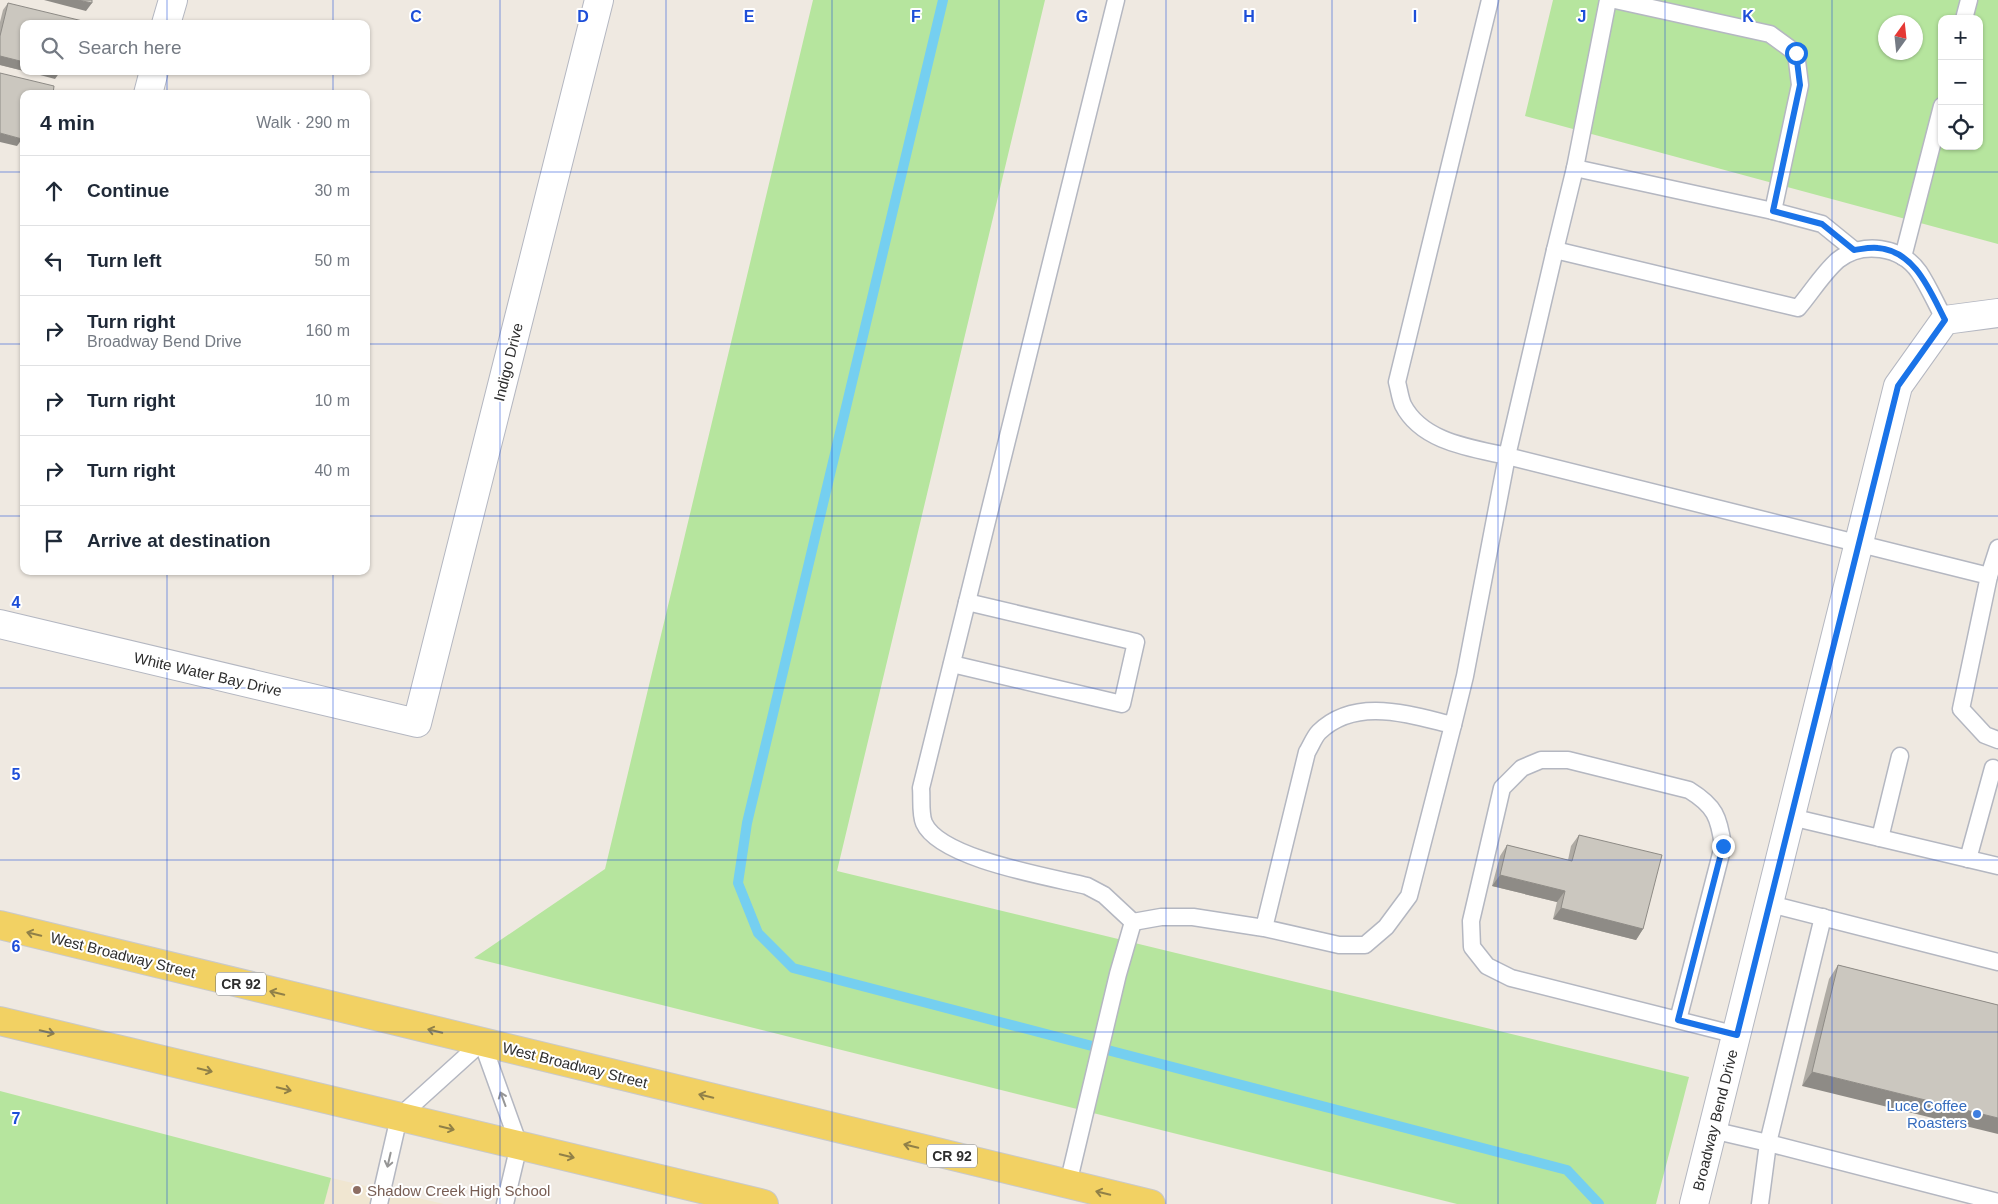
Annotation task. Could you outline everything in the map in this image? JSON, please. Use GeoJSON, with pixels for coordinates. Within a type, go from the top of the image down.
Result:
{"type":"FeatureCollection","features":[{"type":"Feature","properties":{"kind":"main road","name":"West Broadway Street"},"geometry":{"type":"LineString","coordinates":[[0,925],[1151,1204]]}},
{"type":"Feature","properties":{"kind":"main road"},"geometry":{"type":"LineString","coordinates":[[0,1021],[764,1204]]}},
{"type":"Feature","properties":{"kind":"street"},"geometry":{"type":"LineString","coordinates":[[167,20],[172,0]]}},
{"type":"Feature","properties":{"kind":"street","name":"Indigo Drive"},"geometry":{"type":"LineString","coordinates":[[416,723],[599,0]]}},
{"type":"Feature","properties":{"kind":"street"},"geometry":{"type":"LineString","coordinates":[[149,90],[153,75]]}},
{"type":"Feature","properties":{"kind":"street"},"geometry":{"type":"LineString","coordinates":[[1945,320],[1998,313]]}},
{"type":"Feature","properties":{"kind":"street","name":"Broadway Bend Drive"},"geometry":{"type":"LineString","coordinates":[[1694,1204],[1898,386],[1945,320]]}},
{"type":"Feature","properties":{"kind":"street","name":"White Water Bay Drive"},"geometry":{"type":"LineString","coordinates":[[0,624],[416,723]]}},
{"type":"Feature","properties":{"kind":"lane"},"geometry":{"type":"LineString","coordinates":[[1116,0],[921,788],[924,823],[941,842],[972,857],[1088,886],[1104,895],[1133,922]]}},
{"type":"Feature","properties":{"kind":"lane"},"geometry":{"type":"LineString","coordinates":[[1490,0],[1397,382],[1404,405],[1421,426],[1448,442],[1989,576]]}},
{"type":"Feature","properties":{"kind":"lane"},"geometry":{"type":"LineString","coordinates":[[1133,922],[1161,917],[1193,918],[1264,928],[1339,945],[1366,945],[1386,927],[1409,896],[1465,676],[1507,456],[1575,168],[1608,0]]}},
{"type":"Feature","properties":{"kind":"lane"},"geometry":{"type":"LineString","coordinates":[[1615,0],[1770,34],[1796,53],[1800,85],[1773,211]]}},
{"type":"Feature","properties":{"kind":"lane"},"geometry":{"type":"LineString","coordinates":[[1965,15],[1969,0]]}},
{"type":"Feature","properties":{"kind":"lane"},"geometry":{"type":"LineString","coordinates":[[1903,257],[1938,121]]}},
{"type":"Feature","properties":{"kind":"lane"},"geometry":{"type":"LineString","coordinates":[[1575,168],[1773,211],[1822,224],[1854,250]]}},
{"type":"Feature","properties":{"kind":"lane"},"geometry":{"type":"LineString","coordinates":[[1555,250],[1798,308],[1837,261],[1854,250],[1879,248],[1903,257],[1918,271],[1945,320]]}},
{"type":"Feature","properties":{"kind":"lane"},"geometry":{"type":"LineString","coordinates":[[1998,548],[1989,576],[1961,709],[1985,735],[1998,740]]}},
{"type":"Feature","properties":{"kind":"lane"},"geometry":{"type":"LineString","coordinates":[[952,664],[1122,704],[1136,642],[967,602]]}},
{"type":"Feature","properties":{"kind":"lane"},"geometry":{"type":"LineString","coordinates":[[1264,928],[1307,752],[1319,732],[1339,720],[1361,711],[1389,710],[1452,725]]}},
{"type":"Feature","properties":{"kind":"lane"},"geometry":{"type":"LineString","coordinates":[[1880,838],[1900,756]]}},
{"type":"Feature","properties":{"kind":"lane"},"geometry":{"type":"LineString","coordinates":[[1678,1020],[1723,846],[1720,823],[1706,801],[1689,790],[1568,760],[1541,760],[1522,768],[1502,788],[1471,922],[1472,947],[1487,966],[1511,978],[1737,1035]]}},
{"type":"Feature","properties":{"kind":"lane"},"geometry":{"type":"LineString","coordinates":[[1968,859],[1993,768]]}},
{"type":"Feature","properties":{"kind":"lane"},"geometry":{"type":"LineString","coordinates":[[1791,817],[1998,866]]}},
{"type":"Feature","properties":{"kind":"lane"},"geometry":{"type":"LineString","coordinates":[[1770,904],[1998,962]]}},
{"type":"Feature","properties":{"kind":"lane"},"geometry":{"type":"LineString","coordinates":[[1760,1204],[1768,1142],[1823,917]]}},
{"type":"Feature","properties":{"kind":"lane"},"geometry":{"type":"LineString","coordinates":[[1068,1184],[1118,974],[1133,922]]}},
{"type":"Feature","properties":{"kind":"lane"},"geometry":{"type":"LineString","coordinates":[[379,1204],[399,1117],[482,1042],[520,1145],[505,1204]]}},
{"type":"Feature","properties":{"kind":"lane"},"geometry":{"type":"LineString","coordinates":[[1712,1130],[1768,1142],[1998,1202]]}},
{"type":"Feature","properties":{"kind":"shaded area","name":"Shadow Creek High School"},"geometry":{"type":"Polygon","coordinates":[[[331,1178],[444,1204],[324,1204],[331,1178]]]}},
{"type":"Feature","properties":{"kind":"green space"},"geometry":{"type":"Polygon","coordinates":[[[813,0],[1045,0],[837,871],[1689,1077],[1656,1204],[1457,1204],[474,958],[605,869],[813,0]]]}},
{"type":"Feature","properties":{"kind":"green space"},"geometry":{"type":"Polygon","coordinates":[[[1553,0],[1998,0],[1998,244],[1525,116],[1553,0]]]}},
{"type":"Feature","properties":{"kind":"green space"},"geometry":{"type":"Polygon","coordinates":[[[0,1091],[331,1178],[324,1204],[0,1204],[0,1091]]]}},
{"type":"Feature","properties":{"kind":"building"},"geometry":{"type":"Polygon","coordinates":[[[78,0],[92,0],[92,3],[78,0]]]}},
{"type":"Feature","properties":{"kind":"building"},"geometry":{"type":"Polygon","coordinates":[[[8,3],[79,20],[20,20],[20,61],[0,56],[0,36],[8,3]]]}},
{"type":"Feature","properties":{"kind":"building"},"geometry":{"type":"Polygon","coordinates":[[[0,73],[54,86],[54,90],[20,90],[20,138],[0,133],[0,73]]]}},
{"type":"Feature","properties":{"kind":"building"},"geometry":{"type":"Polygon","coordinates":[[[1579,835],[1662,855],[1643,929],[1561,908],[1565,891],[1500,875],[1507,845],[1572,861],[1579,835]]]}},
{"type":"Feature","properties":{"kind":"building"},"geometry":{"type":"Polygon","coordinates":[[[1838,965],[1998,1005],[1998,1118],[1812,1072],[1838,965]]]}},
{"type":"Feature","properties":{"kind":"waterway"},"geometry":{"type":"LineString","coordinates":[[943,0],[747,823],[738,883],[758,933],[793,968],[1567,1170],[1599,1204]]}},
{"type":"Feature","properties":{"kind":"place","name":"Luce Coffee Roasters"},"geometry":{"type":"Point","coordinates":[1977,1114]}},
{"type":"Feature","properties":{"kind":"place","name":"Shadow Creek High School"},"geometry":{"type":"Point","coordinates":[357,1190]}},
{"type":"Feature","properties":{"kind":"route"},"geometry":{"type":"LineString","coordinates":[[1723,846],[1678,1020],[1737,1035],[1898,386],[1945,320],[1918,271],[1903,257],[1879,248],[1854,250],[1822,224],[1773,211],[1800,85],[1796,53]]}}]}
